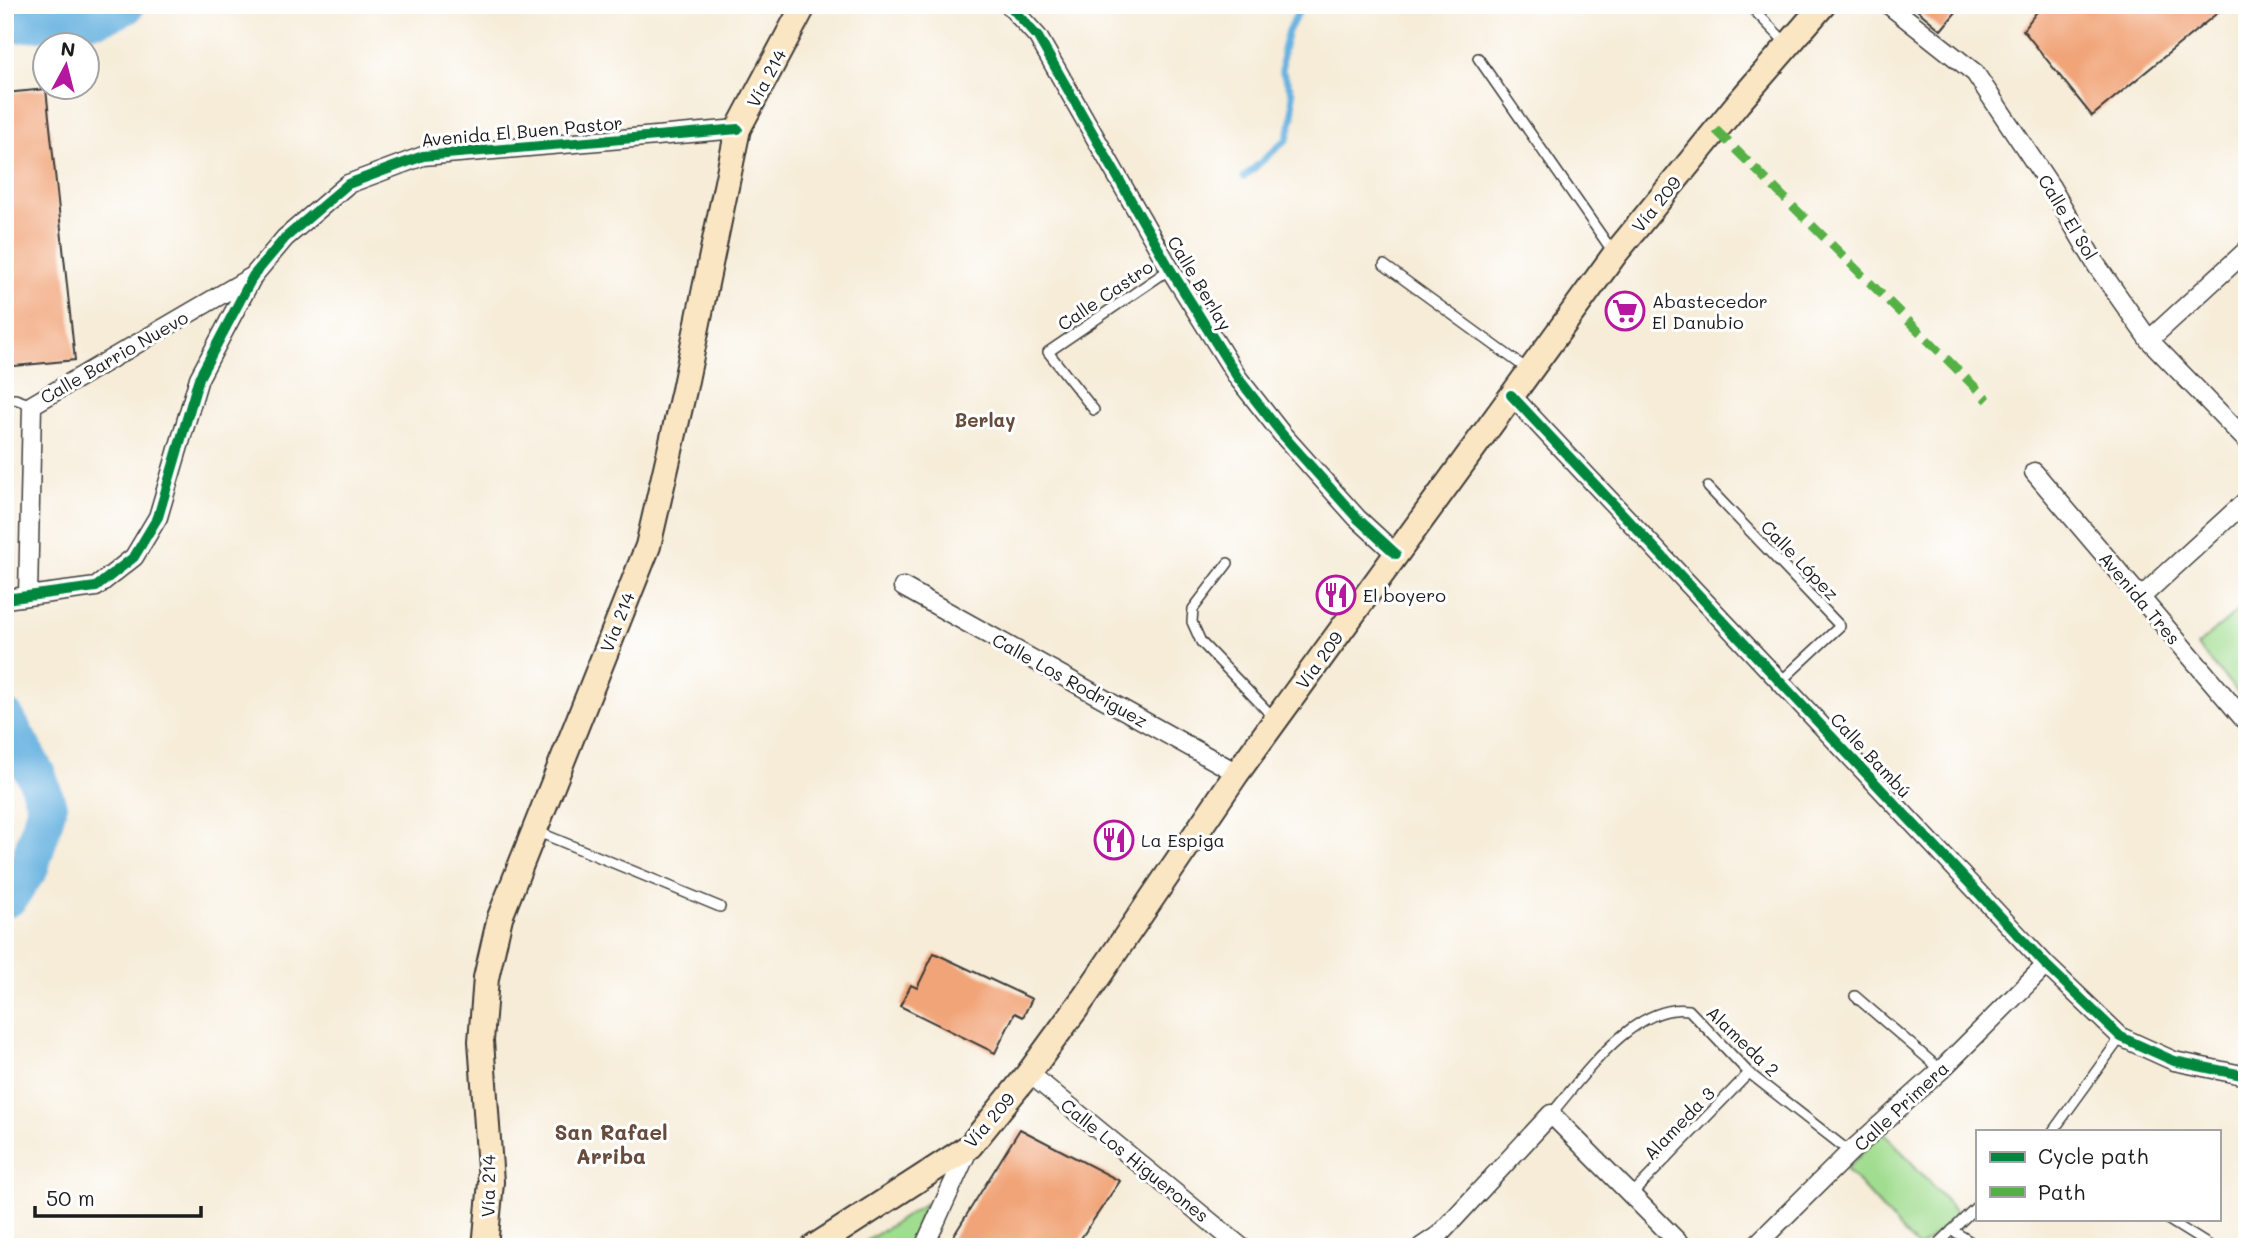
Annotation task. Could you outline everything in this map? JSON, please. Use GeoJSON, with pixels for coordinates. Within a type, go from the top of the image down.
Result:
{"type":"FeatureCollection","features":[{"type":"Feature","properties":{"kind":"main road","name":"Vía 214"},"geometry":{"type":"LineString","coordinates":[[485,1247],[491,1182],[481,1041],[486,978],[500,917],[648,546],[684,390],[738,129],[804,5]]}},
{"type":"Feature","properties":{"kind":"main road","name":"Vía 209"},"geometry":{"type":"LineString","coordinates":[[814,1247],[970,1146],[1086,995],[1237,773],[1615,254],[1739,102],[1823,5]]}},
{"type":"Feature","properties":{"kind":"street","name":"Calle Berlay"},"geometry":{"type":"LineString","coordinates":[[1009,5],[1038,37],[1170,269],[1238,378],[1282,434],[1357,518],[1396,554]]}},
{"type":"Feature","properties":{"kind":"street","name":"Calle El Sol"},"geometry":{"type":"LineString","coordinates":[[1889,5],[1975,73],[2051,187],[2097,267],[2149,340],[2247,441]]}},
{"type":"Feature","properties":{"kind":"street","name":"Avenida El Buen Pastor"},"geometry":{"type":"LineString","coordinates":[[5,599],[96,587],[134,557],[158,517],[199,378],[253,276],[285,238],[348,184],[423,156],[738,129]]}},
{"type":"Feature","properties":{"kind":"street"},"geometry":{"type":"LineString","coordinates":[[2149,340],[2247,250]]}},
{"type":"Feature","properties":{"kind":"street","name":"Calle Barrio Nuevo"},"geometry":{"type":"LineString","coordinates":[[28,596],[32,405],[253,276]]}},
{"type":"Feature","properties":{"kind":"street","name":"Calle Bambú"},"geometry":{"type":"LineString","coordinates":[[1511,395],[2046,965],[2120,1037],[2174,1061],[2247,1076]]}},
{"type":"Feature","properties":{"kind":"street","name":"Avenida Tres"},"geometry":{"type":"LineString","coordinates":[[2034,472],[2140,598],[2244,715]]}},
{"type":"Feature","properties":{"kind":"street"},"geometry":{"type":"LineString","coordinates":[[2140,598],[2247,500]]}},
{"type":"Feature","properties":{"kind":"street","name":"Calle Los Rodriguez"},"geometry":{"type":"LineString","coordinates":[[903,587],[1237,773]]}},
{"type":"Feature","properties":{"kind":"street","name":"Calle Primera"},"geometry":{"type":"LineString","coordinates":[[1754,1247],[1850,1152],[1941,1070],[2046,965]]}},
{"type":"Feature","properties":{"kind":"street","name":"Calle Los Higuerones"},"geometry":{"type":"LineString","coordinates":[[1028,1073],[1241,1247]]}},
{"type":"Feature","properties":{"kind":"street"},"geometry":{"type":"LineString","coordinates":[[1421,1247],[1442,1241],[1551,1114],[1682,1247]]}},
{"type":"Feature","properties":{"kind":"street"},"geometry":{"type":"LineString","coordinates":[[924,1247],[970,1146]]}},
{"type":"Feature","properties":{"kind":"lane"},"geometry":{"type":"LineString","coordinates":[[1749,5],[1788,46]]}},
{"type":"Feature","properties":{"kind":"lane"},"geometry":{"type":"LineString","coordinates":[[1478,58],[1615,254]]}},
{"type":"Feature","properties":{"kind":"lane"},"geometry":{"type":"LineString","coordinates":[[1384,265],[1529,370]]}},
{"type":"Feature","properties":{"kind":"lane","name":"Calle Castro"},"geometry":{"type":"LineString","coordinates":[[1094,410],[1048,352],[1170,269]]}},
{"type":"Feature","properties":{"kind":"lane"},"geometry":{"type":"LineString","coordinates":[[5,401],[15,399],[32,405]]}},
{"type":"Feature","properties":{"kind":"lane","name":"Calle López"},"geometry":{"type":"LineString","coordinates":[[1708,487],[1840,626],[1779,683]]}},
{"type":"Feature","properties":{"kind":"lane"},"geometry":{"type":"LineString","coordinates":[[1228,563],[1193,609],[1192,622],[1201,642],[1276,720]]}},
{"type":"Feature","properties":{"kind":"lane"},"geometry":{"type":"LineString","coordinates":[[535,831],[720,906]]}},
{"type":"Feature","properties":{"kind":"lane"},"geometry":{"type":"LineString","coordinates":[[1855,996],[1941,1070]]}},
{"type":"Feature","properties":{"kind":"lane","name":"Alameda 2"},"geometry":{"type":"LineString","coordinates":[[1551,1114],[1624,1033],[1644,1020],[1676,1009],[1689,1010],[1749,1073],[1850,1152]]}},
{"type":"Feature","properties":{"kind":"lane"},"geometry":{"type":"LineString","coordinates":[[2054,1130],[2120,1037]]}},
{"type":"Feature","properties":{"kind":"lane","name":"Alameda 3"},"geometry":{"type":"LineString","coordinates":[[1631,1196],[1749,1073]]}},
{"type":"Feature","properties":{"kind":"lane"},"geometry":{"type":"LineString","coordinates":[[1935,1247],[1976,1207]]}},
{"type":"Feature","properties":{"kind":"lane"},"geometry":{"type":"LineString","coordinates":[[2169,1220],[2212,1247]]}},
{"type":"Feature","properties":{"kind":"lane"},"geometry":{"type":"LineString","coordinates":[[1952,1230],[1979,1247]]}},
{"type":"Feature","properties":{"kind":"green space"},"geometry":{"type":"Polygon","coordinates":[[[2247,603],[2247,693],[2242,697],[2197,646],[2247,603]]]}},
{"type":"Feature","properties":{"kind":"green space"},"geometry":{"type":"Polygon","coordinates":[[[1884,1132],[1958,1214],[1921,1247],[1917,1247],[1846,1169],[1884,1132]]]}},
{"type":"Feature","properties":{"kind":"green space"},"geometry":{"type":"Polygon","coordinates":[[[926,1203],[908,1247],[857,1247],[926,1203]]]}},
{"type":"Feature","properties":{"kind":"building"},"geometry":{"type":"Polygon","coordinates":[[[1911,5],[1962,5],[1941,30],[1911,5]]]}},
{"type":"Feature","properties":{"kind":"building"},"geometry":{"type":"Polygon","coordinates":[[[2042,5],[2227,5],[2092,116],[2023,30],[2042,5]]]}},
{"type":"Feature","properties":{"kind":"building"},"geometry":{"type":"Polygon","coordinates":[[[32,90],[32,102],[47,102],[75,360],[5,367],[5,93],[32,90]]]}},
{"type":"Feature","properties":{"kind":"building"},"geometry":{"type":"Polygon","coordinates":[[[934,953],[1032,999],[1023,1017],[1015,1013],[995,1053],[900,1006],[911,985],[917,988],[934,953]]]}},
{"type":"Feature","properties":{"kind":"building"},"geometry":{"type":"Polygon","coordinates":[[[1020,1129],[1120,1181],[1075,1247],[964,1247],[951,1240],[1020,1129]]]}},
{"type":"Feature","properties":{"kind":"waterway"},"geometry":{"type":"LineString","coordinates":[[5,24],[101,15],[125,5]]}},
{"type":"Feature","properties":{"kind":"waterway"},"geometry":{"type":"LineString","coordinates":[[1244,177],[1287,139],[1293,116],[1292,92],[1282,71],[1283,50],[1288,31],[1302,5]]}},
{"type":"Feature","properties":{"kind":"waterway"},"geometry":{"type":"LineString","coordinates":[[5,719],[37,777],[47,807],[29,867],[5,898]]}},
{"type":"Feature","properties":{"kind":"marked path"},"geometry":{"type":"LineString","coordinates":[[1716,130],[1988,400]]}},
{"type":"Feature","properties":{"kind":"cycle path"},"geometry":{"type":"LineString","coordinates":[[1009,5],[1038,37],[1170,269],[1238,378],[1282,434],[1357,518],[1396,554]]}},
{"type":"Feature","properties":{"kind":"cycle path"},"geometry":{"type":"LineString","coordinates":[[5,599],[96,587],[134,557],[158,517],[199,378],[253,276],[285,238],[348,184],[423,156],[738,129]]}},
{"type":"Feature","properties":{"kind":"cycle path"},"geometry":{"type":"LineString","coordinates":[[1511,395],[2046,965],[2121,1037],[2174,1061],[2247,1076]]}},
{"type":"Feature","properties":{"kind":"place","name":"Abastecedor El Danubio"},"geometry":{"type":"Point","coordinates":[1625,311]}},
{"type":"Feature","properties":{"kind":"place","name":"El boyero"},"geometry":{"type":"Point","coordinates":[1336,595]}},
{"type":"Feature","properties":{"kind":"place","name":"La Espiga"},"geometry":{"type":"Point","coordinates":[1114,840]}},
{"type":"Feature","properties":{"kind":"district","name":"Berlay"},"geometry":{"type":"Point","coordinates":[985,419]}},
{"type":"Feature","properties":{"kind":"district","name":"San Rafael Arriba"},"geometry":{"type":"Point","coordinates":[611,1143]}}]}
